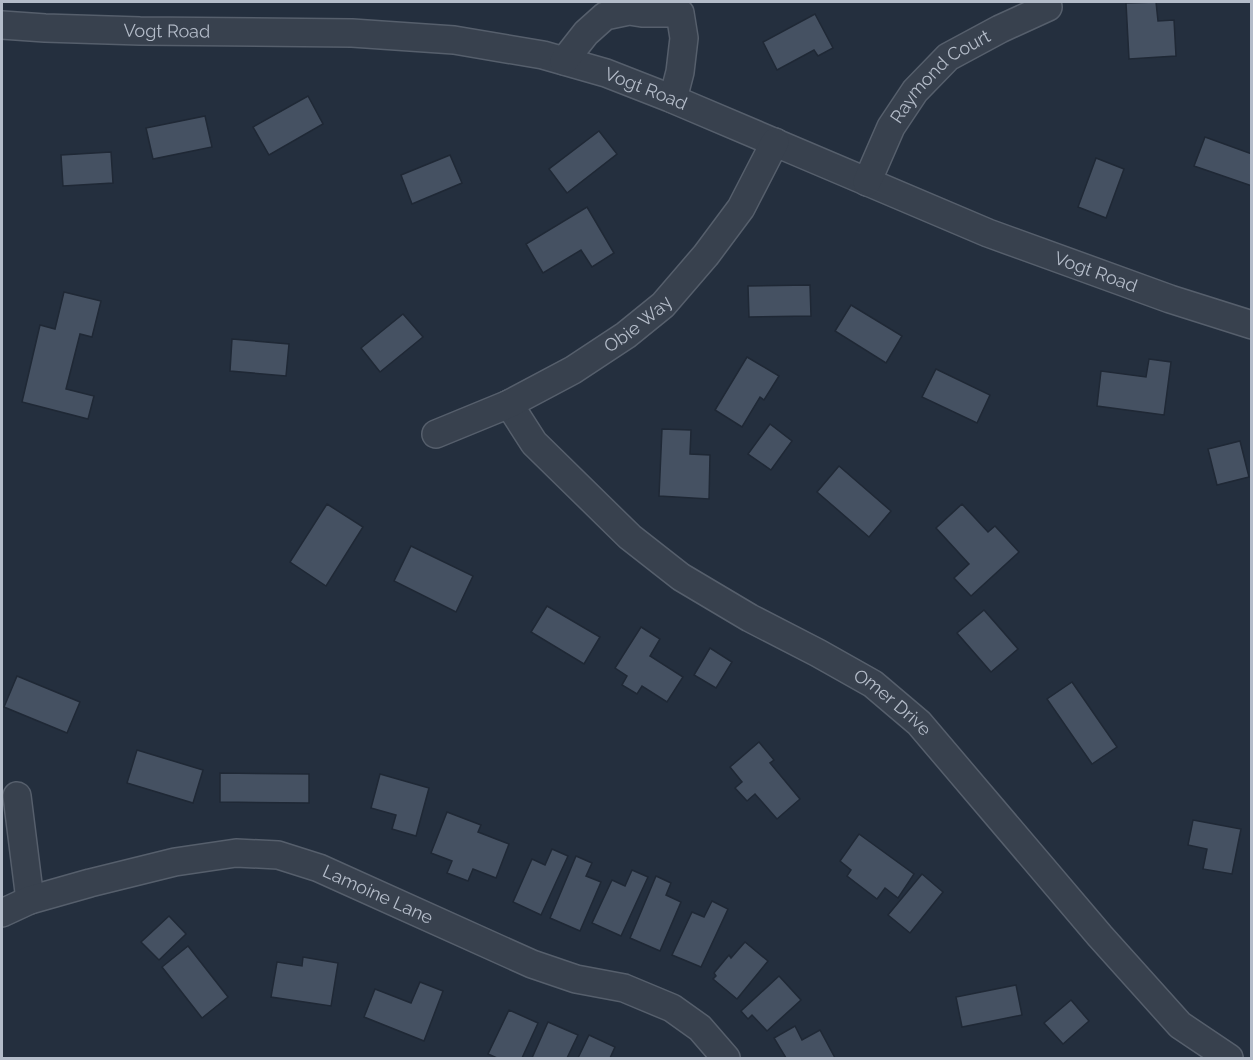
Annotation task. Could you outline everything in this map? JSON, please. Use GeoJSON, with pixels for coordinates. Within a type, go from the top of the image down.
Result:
{"type":"FeatureCollection","features":[{"type":"Feature","properties":{"kind":"street","name":"Raymond Court"},"geometry":{"type":"LineString","coordinates":[[867,182],[891,127],[915,91],[948,57],[1048,7]]}},
{"type":"Feature","properties":{"kind":"street"},"geometry":{"type":"LineString","coordinates":[[564,61],[586,33],[605,16],[628,11],[680,13],[684,38],[681,72],[673,99]]}},
{"type":"Feature","properties":{"kind":"street","name":"Vogt Road"},"geometry":{"type":"LineString","coordinates":[[2,25],[140,31],[352,33],[454,40],[543,55],[606,73],[673,99],[988,233],[1170,299],[1251,325]]}},
{"type":"Feature","properties":{"kind":"street","name":"Obie Way"},"geometry":{"type":"LineString","coordinates":[[435,434],[509,404],[573,370],[626,335],[663,305],[706,255],[741,208],[775,142]]}},
{"type":"Feature","properties":{"kind":"street","name":"Omer Drive"},"geometry":{"type":"LineString","coordinates":[[509,404],[534,442],[630,537],[681,577],[750,618],[873,684],[919,723],[1100,936],[1180,1025],[1228,1059]]}},
{"type":"Feature","properties":{"kind":"street"},"geometry":{"type":"LineString","coordinates":[[17,796],[30,900]]}},
{"type":"Feature","properties":{"kind":"street","name":"Lamoine Lane"},"geometry":{"type":"LineString","coordinates":[[2,913],[30,900],[175,862],[236,853],[278,855],[319,868],[532,964],[576,979],[624,988],[672,1008],[700,1028],[726,1059]]}},
{"type":"Feature","properties":{"kind":"building"},"geometry":{"type":"Polygon","coordinates":[[[1156,2],[1158,21],[1174,20],[1176,56],[1129,59],[1126,3],[1156,2]]]}},
{"type":"Feature","properties":{"kind":"building"},"geometry":{"type":"Polygon","coordinates":[[[815,14],[833,48],[818,56],[814,50],[777,70],[763,42],[815,14]]]}},
{"type":"Feature","properties":{"kind":"building"},"geometry":{"type":"Polygon","coordinates":[[[308,96],[323,124],[269,155],[253,127],[308,96]]]}},
{"type":"Feature","properties":{"kind":"building"},"geometry":{"type":"Polygon","coordinates":[[[205,116],[212,147],[153,159],[146,128],[205,116]]]}},
{"type":"Feature","properties":{"kind":"building"},"geometry":{"type":"Polygon","coordinates":[[[599,131],[617,154],[567,193],[549,169],[599,131]]]}},
{"type":"Feature","properties":{"kind":"building"},"geometry":{"type":"Polygon","coordinates":[[[1205,137],[1252,154],[1252,186],[1194,166],[1205,137]]]}},
{"type":"Feature","properties":{"kind":"building"},"geometry":{"type":"Polygon","coordinates":[[[111,152],[113,183],[63,186],[61,155],[111,152]]]}},
{"type":"Feature","properties":{"kind":"building"},"geometry":{"type":"Polygon","coordinates":[[[450,155],[462,183],[412,204],[401,175],[450,155]]]}},
{"type":"Feature","properties":{"kind":"building"},"geometry":{"type":"Polygon","coordinates":[[[1096,158],[1124,169],[1106,218],[1078,207],[1096,158]]]}},
{"type":"Feature","properties":{"kind":"building"},"geometry":{"type":"Polygon","coordinates":[[[587,207],[614,253],[592,267],[581,250],[543,273],[526,244],[587,207]]]}},
{"type":"Feature","properties":{"kind":"building"},"geometry":{"type":"Polygon","coordinates":[[[810,285],[811,316],[749,317],[748,286],[810,285]]]}},
{"type":"Feature","properties":{"kind":"building"},"geometry":{"type":"Polygon","coordinates":[[[64,292],[101,301],[92,337],[80,334],[66,389],[94,396],[88,419],[22,402],[40,325],[55,329],[64,292]]]}},
{"type":"Feature","properties":{"kind":"building"},"geometry":{"type":"Polygon","coordinates":[[[851,305],[902,336],[886,363],[835,331],[851,305]]]}},
{"type":"Feature","properties":{"kind":"building"},"geometry":{"type":"Polygon","coordinates":[[[403,314],[423,337],[380,372],[361,348],[403,314]]]}},
{"type":"Feature","properties":{"kind":"building"},"geometry":{"type":"Polygon","coordinates":[[[232,339],[289,344],[286,376],[230,371],[232,339]]]}},
{"type":"Feature","properties":{"kind":"building"},"geometry":{"type":"Polygon","coordinates":[[[747,357],[779,376],[764,400],[760,397],[742,427],[715,410],[747,357]]]}},
{"type":"Feature","properties":{"kind":"building"},"geometry":{"type":"Polygon","coordinates":[[[1149,359],[1171,362],[1164,415],[1097,406],[1101,371],[1146,377],[1149,359]]]}},
{"type":"Feature","properties":{"kind":"building"},"geometry":{"type":"Polygon","coordinates":[[[936,369],[990,395],[977,423],[922,397],[936,369]]]}},
{"type":"Feature","properties":{"kind":"building"},"geometry":{"type":"Polygon","coordinates":[[[770,424],[792,441],[771,470],[748,454],[770,424]]]}},
{"type":"Feature","properties":{"kind":"building"},"geometry":{"type":"Polygon","coordinates":[[[662,429],[691,430],[690,454],[710,455],[709,499],[659,496],[662,429]]]}},
{"type":"Feature","properties":{"kind":"building"},"geometry":{"type":"Polygon","coordinates":[[[1240,441],[1249,477],[1217,485],[1208,449],[1240,441]]]}},
{"type":"Feature","properties":{"kind":"building"},"geometry":{"type":"Polygon","coordinates":[[[839,466],[891,511],[869,537],[817,492],[839,466]]]}},
{"type":"Feature","properties":{"kind":"building"},"geometry":{"type":"Polygon","coordinates":[[[327,504],[363,527],[326,586],[290,562],[327,504]]]}},
{"type":"Feature","properties":{"kind":"building"},"geometry":{"type":"Polygon","coordinates":[[[962,504],[988,532],[995,526],[1019,552],[971,596],[954,578],[969,564],[936,528],[962,504]]]}},
{"type":"Feature","properties":{"kind":"building"},"geometry":{"type":"Polygon","coordinates":[[[411,546],[473,576],[456,612],[394,581],[411,546]]]}},
{"type":"Feature","properties":{"kind":"building"},"geometry":{"type":"Polygon","coordinates":[[[547,606],[600,637],[584,664],[531,632],[547,606]]]}},
{"type":"Feature","properties":{"kind":"building"},"geometry":{"type":"Polygon","coordinates":[[[984,610],[1018,649],[991,672],[957,633],[984,610]]]}},
{"type":"Feature","properties":{"kind":"building"},"geometry":{"type":"Polygon","coordinates":[[[641,627],[660,639],[650,656],[683,677],[667,702],[642,686],[637,694],[622,685],[627,676],[615,668],[641,627]]]}},
{"type":"Feature","properties":{"kind":"building"},"geometry":{"type":"Polygon","coordinates":[[[710,648],[732,662],[716,688],[694,675],[710,648]]]}},
{"type":"Feature","properties":{"kind":"building"},"geometry":{"type":"Polygon","coordinates":[[[17,676],[80,702],[67,733],[4,707],[17,676]]]}},
{"type":"Feature","properties":{"kind":"building"},"geometry":{"type":"Polygon","coordinates":[[[1072,682],[1117,747],[1092,764],[1047,699],[1072,682]]]}},
{"type":"Feature","properties":{"kind":"building"},"geometry":{"type":"Polygon","coordinates":[[[759,742],[774,760],[770,763],[800,799],[777,819],[755,794],[747,801],[735,788],[742,782],[730,767],[759,742]]]}},
{"type":"Feature","properties":{"kind":"building"},"geometry":{"type":"Polygon","coordinates":[[[137,750],[203,770],[193,803],[127,783],[137,750]]]}},
{"type":"Feature","properties":{"kind":"building"},"geometry":{"type":"Polygon","coordinates":[[[220,773],[309,774],[309,803],[220,802],[220,773]]]}},
{"type":"Feature","properties":{"kind":"building"},"geometry":{"type":"Polygon","coordinates":[[[380,774],[429,788],[416,836],[392,829],[396,815],[371,808],[380,774]]]}},
{"type":"Feature","properties":{"kind":"building"},"geometry":{"type":"Polygon","coordinates":[[[447,812],[481,825],[478,832],[509,844],[496,878],[473,869],[468,881],[447,873],[452,861],[431,853],[447,812]]]}},
{"type":"Feature","properties":{"kind":"building"},"geometry":{"type":"Polygon","coordinates":[[[1193,820],[1241,829],[1232,874],[1203,869],[1207,849],[1188,845],[1193,820]]]}},
{"type":"Feature","properties":{"kind":"building"},"geometry":{"type":"Polygon","coordinates":[[[859,834],[914,874],[898,898],[885,888],[877,899],[847,876],[851,870],[840,861],[859,834]]]}},
{"type":"Feature","properties":{"kind":"building"},"geometry":{"type":"Polygon","coordinates":[[[552,849],[568,856],[541,915],[513,902],[532,859],[545,865],[552,849]]]}},
{"type":"Feature","properties":{"kind":"building"},"geometry":{"type":"Polygon","coordinates":[[[576,856],[592,863],[586,876],[601,882],[580,931],[550,918],[576,856]]]}},
{"type":"Feature","properties":{"kind":"building"},"geometry":{"type":"Polygon","coordinates":[[[632,870],[648,877],[621,936],[592,923],[612,880],[625,886],[632,870]]]}},
{"type":"Feature","properties":{"kind":"building"},"geometry":{"type":"Polygon","coordinates":[[[922,874],[943,892],[910,933],[888,915],[922,874]]]}},
{"type":"Feature","properties":{"kind":"building"},"geometry":{"type":"Polygon","coordinates":[[[656,876],[671,883],[666,895],[681,902],[660,951],[630,938],[656,876]]]}},
{"type":"Feature","properties":{"kind":"building"},"geometry":{"type":"Polygon","coordinates":[[[712,901],[728,909],[701,967],[672,955],[692,912],[704,917],[712,901]]]}},
{"type":"Feature","properties":{"kind":"building"},"geometry":{"type":"Polygon","coordinates":[[[169,916],[186,934],[159,960],[141,942],[169,916]]]}},
{"type":"Feature","properties":{"kind":"building"},"geometry":{"type":"Polygon","coordinates":[[[745,942],[768,961],[737,999],[713,979],[716,976],[714,973],[729,955],[731,958],[745,942]]]}},
{"type":"Feature","properties":{"kind":"building"},"geometry":{"type":"Polygon","coordinates":[[[188,946],[228,997],[202,1018],[162,967],[188,946]]]}},
{"type":"Feature","properties":{"kind":"building"},"geometry":{"type":"Polygon","coordinates":[[[303,957],[338,963],[331,1006],[271,997],[277,962],[302,966],[303,957]]]}},
{"type":"Feature","properties":{"kind":"building"},"geometry":{"type":"Polygon","coordinates":[[[779,976],[801,1000],[767,1031],[752,1015],[748,1019],[741,1011],[779,976]]]}},
{"type":"Feature","properties":{"kind":"building"},"geometry":{"type":"Polygon","coordinates":[[[420,982],[443,991],[424,1041],[364,1017],[375,989],[411,1003],[420,982]]]}},
{"type":"Feature","properties":{"kind":"building"},"geometry":{"type":"Polygon","coordinates":[[[1016,985],[1022,1015],[962,1027],[956,997],[1016,985]]]}},
{"type":"Feature","properties":{"kind":"building"},"geometry":{"type":"Polygon","coordinates":[[[1071,1000],[1089,1021],[1063,1044],[1044,1023],[1071,1000]]]}},
{"type":"Feature","properties":{"kind":"building"},"geometry":{"type":"Polygon","coordinates":[[[509,1010],[538,1023],[522,1058],[497,1058],[488,1054],[509,1010]]]}},
{"type":"Feature","properties":{"kind":"building"},"geometry":{"type":"Polygon","coordinates":[[[548,1022],[578,1035],[567,1058],[532,1058],[548,1022]]]}},
{"type":"Feature","properties":{"kind":"building"},"geometry":{"type":"Polygon","coordinates":[[[795,1026],[802,1040],[820,1030],[835,1058],[786,1058],[774,1038],[795,1026]]]}},
{"type":"Feature","properties":{"kind":"building"},"geometry":{"type":"Polygon","coordinates":[[[589,1035],[615,1047],[610,1058],[578,1058],[589,1035]]]}}]}
